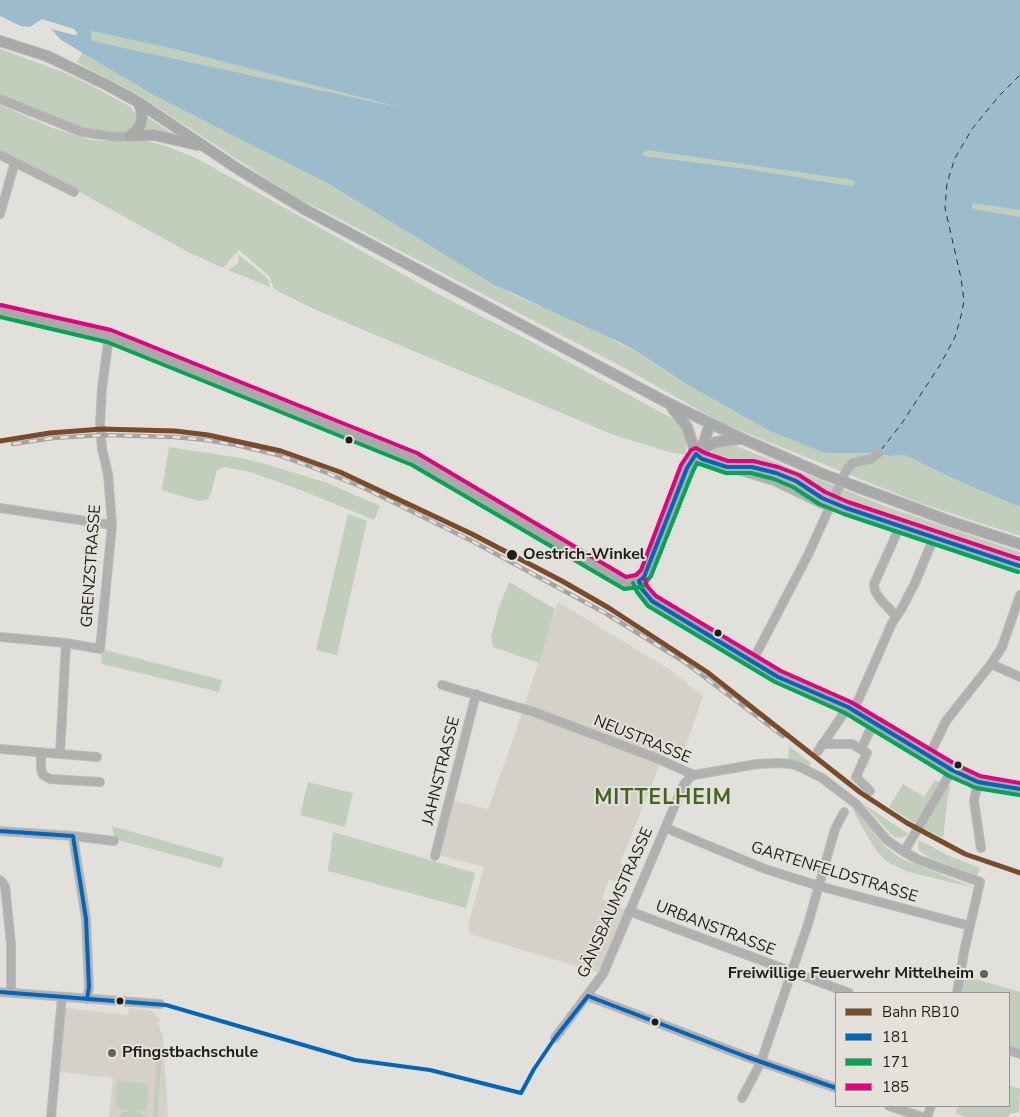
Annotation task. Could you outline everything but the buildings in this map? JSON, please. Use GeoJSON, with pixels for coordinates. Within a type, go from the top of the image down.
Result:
{"type":"FeatureCollection","features":[{"type":"Feature","properties":{"kind":"main road"},"geometry":{"type":"LineString","coordinates":[[0,41],[47,56],[138,102],[206,149],[306,210],[710,424],[823,474],[952,522],[1020,544]]}},
{"type":"Feature","properties":{"kind":"main road"},"geometry":{"type":"LineString","coordinates":[[129,136],[140,125],[142,117],[138,102]]}},
{"type":"Feature","properties":{"kind":"main road"},"geometry":{"type":"LineString","coordinates":[[129,136],[154,135],[206,149]]}},
{"type":"Feature","properties":{"kind":"main road"},"geometry":{"type":"LineString","coordinates":[[0,311],[109,336],[415,459],[616,579],[625,582],[632,583],[644,577],[687,468],[697,449],[696,434],[710,424]]}},
{"type":"Feature","properties":{"kind":"main road"},"geometry":{"type":"LineString","coordinates":[[664,401],[682,419],[697,449]]}},
{"type":"Feature","properties":{"kind":"main road"},"geometry":{"type":"LineString","coordinates":[[697,449],[724,440],[742,439]]}},
{"type":"Feature","properties":{"kind":"main road"},"geometry":{"type":"LineString","coordinates":[[638,581],[642,589],[652,600],[752,662],[800,688],[851,708],[952,770],[978,782],[1020,789]]}},
{"type":"Feature","properties":{"kind":"street"},"geometry":{"type":"LineString","coordinates":[[0,99],[82,132],[116,137],[129,136]]}},
{"type":"Feature","properties":{"kind":"street"},"geometry":{"type":"LineString","coordinates":[[0,155],[74,192]]}},
{"type":"Feature","properties":{"kind":"street"},"geometry":{"type":"LineString","coordinates":[[0,214],[15,162]]}},
{"type":"Feature","properties":{"kind":"street","name":"GRENZSTRASSE"},"geometry":{"type":"LineString","coordinates":[[66,643],[100,649],[112,525],[108,474],[102,449],[100,419],[109,336]]}},
{"type":"Feature","properties":{"kind":"street"},"geometry":{"type":"LineString","coordinates":[[697,449],[707,461],[727,467],[752,467],[776,473],[796,481],[832,502],[1020,566]]}},
{"type":"Feature","properties":{"kind":"street"},"geometry":{"type":"LineString","coordinates":[[752,662],[808,555],[848,467],[856,462],[871,459],[879,453]]}},
{"type":"Feature","properties":{"kind":"street"},"geometry":{"type":"LineString","coordinates":[[0,508],[112,525]]}},
{"type":"Feature","properties":{"kind":"street"},"geometry":{"type":"LineString","coordinates":[[896,616],[881,600],[875,591],[874,584],[900,526]]}},
{"type":"Feature","properties":{"kind":"street"},"geometry":{"type":"LineString","coordinates":[[870,791],[856,777],[866,753],[852,744],[820,748],[851,708],[892,623],[915,583],[934,537]]}},
{"type":"Feature","properties":{"kind":"street"},"geometry":{"type":"LineString","coordinates":[[929,756],[946,721],[1002,648],[1020,595]]}},
{"type":"Feature","properties":{"kind":"street"},"geometry":{"type":"LineString","coordinates":[[0,636],[66,643],[60,754]]}},
{"type":"Feature","properties":{"kind":"street"},"geometry":{"type":"LineString","coordinates":[[991,664],[1020,677]]}},
{"type":"Feature","properties":{"kind":"street","name":"NEUSTRASSE"},"geometry":{"type":"LineString","coordinates":[[442,685],[534,712],[656,758],[694,775],[757,764],[792,764],[822,778],[856,804],[887,840],[904,852],[919,860],[980,882],[970,926]]}},
{"type":"Feature","properties":{"kind":"street","name":"JAHNSTRASSE"},"geometry":{"type":"LineString","coordinates":[[435,856],[476,694]]}},
{"type":"Feature","properties":{"kind":"street"},"geometry":{"type":"LineString","coordinates":[[861,749],[874,722]]}},
{"type":"Feature","properties":{"kind":"street"},"geometry":{"type":"LineString","coordinates":[[0,749],[97,757]]}},
{"type":"Feature","properties":{"kind":"street"},"geometry":{"type":"LineString","coordinates":[[41,752],[41,770],[43,775],[50,779],[100,782]]}},
{"type":"Feature","properties":{"kind":"street"},"geometry":{"type":"LineString","coordinates":[[904,852],[952,770]]}},
{"type":"Feature","properties":{"kind":"street","name":"GÄNSBAUMSTRASSE"},"geometry":{"type":"LineString","coordinates":[[555,1038],[603,974],[684,786],[689,778],[694,775]]}},
{"type":"Feature","properties":{"kind":"street"},"geometry":{"type":"LineString","coordinates":[[978,782],[974,801],[981,848]]}},
{"type":"Feature","properties":{"kind":"street"},"geometry":{"type":"LineString","coordinates":[[742,1098],[761,1062],[791,973],[834,829],[844,812]]}},
{"type":"Feature","properties":{"kind":"street","name":"GARTENFELDSTRASSE"},"geometry":{"type":"LineString","coordinates":[[666,828],[753,864],[818,886],[970,926]]}},
{"type":"Feature","properties":{"kind":"street"},"geometry":{"type":"LineString","coordinates":[[0,831],[114,840]]}},
{"type":"Feature","properties":{"kind":"street"},"geometry":{"type":"LineString","coordinates":[[73,836],[86,919],[89,987],[87,999]]}},
{"type":"Feature","properties":{"kind":"street"},"geometry":{"type":"LineString","coordinates":[[0,880],[5,886],[11,944],[11,992]]}},
{"type":"Feature","properties":{"kind":"street","name":"URBANSTRASSE"},"geometry":{"type":"LineString","coordinates":[[629,911],[846,992]]}},
{"type":"Feature","properties":{"kind":"street"},"geometry":{"type":"LineString","coordinates":[[957,992],[970,926]]}},
{"type":"Feature","properties":{"kind":"street"},"geometry":{"type":"LineString","coordinates":[[0,992],[160,1004]]}},
{"type":"Feature","properties":{"kind":"street"},"geometry":{"type":"LineString","coordinates":[[588,996],[761,1062],[835,1088]]}},
{"type":"Feature","properties":{"kind":"street"},"geometry":{"type":"LineString","coordinates":[[51,1117],[62,997]]}},
{"type":"Feature","properties":{"kind":"street"},"geometry":{"type":"LineString","coordinates":[[892,1107],[922,1117]]}},
{"type":"Feature","properties":{"kind":"shaded area"},"geometry":{"type":"Polygon","coordinates":[[[558,602],[669,669],[703,696],[684,751],[668,745],[620,863],[630,868],[623,884],[609,879],[602,899],[629,911],[603,974],[470,934],[468,926],[484,867],[439,855],[454,801],[488,809],[514,737],[558,602]]]}},
{"type":"Feature","properties":{"kind":"shaded area","name":"Pfingstbachschule"},"geometry":{"type":"Polygon","coordinates":[[[65,1008],[128,1015],[129,1008],[152,1011],[160,1020],[157,1024],[160,1026],[160,1031],[163,1034],[168,1117],[109,1117],[113,1078],[59,1072],[65,1008]]]}},
{"type":"Feature","properties":{"kind":"green space"},"geometry":{"type":"Polygon","coordinates":[[[91,31],[174,49],[422,112],[92,41],[91,31]]]}},
{"type":"Feature","properties":{"kind":"green space"},"geometry":{"type":"Polygon","coordinates":[[[0,49],[63,72],[131,107],[136,115],[135,124],[122,132],[84,129],[0,96],[0,49]]]}},
{"type":"Feature","properties":{"kind":"green space"},"geometry":{"type":"Polygon","coordinates":[[[83,52],[157,97],[329,184],[514,295],[570,318],[646,357],[879,453],[889,456],[904,455],[965,484],[1020,507],[1020,536],[917,502],[722,423],[628,370],[298,199],[139,95],[77,62],[83,52]]]}},
{"type":"Feature","properties":{"kind":"green space"},"geometry":{"type":"Polygon","coordinates":[[[0,105],[53,128],[91,140],[139,139],[166,146],[196,158],[438,294],[530,341],[675,420],[686,437],[686,455],[669,452],[614,435],[316,310],[274,289],[269,276],[239,250],[223,268],[188,252],[76,190],[0,151],[0,105]]]}},
{"type":"Feature","properties":{"kind":"green space"},"geometry":{"type":"Polygon","coordinates":[[[146,116],[176,136],[140,131],[146,116]]]}},
{"type":"Feature","properties":{"kind":"green space"},"geometry":{"type":"Polygon","coordinates":[[[646,150],[852,180],[855,183],[852,186],[748,169],[644,156],[643,153],[646,150]]]}},
{"type":"Feature","properties":{"kind":"green space"},"geometry":{"type":"Polygon","coordinates":[[[969,202],[1020,208],[1020,222],[968,214],[969,202]]]}},
{"type":"Feature","properties":{"kind":"green space"},"geometry":{"type":"Polygon","coordinates":[[[238,254],[266,277],[270,287],[228,270],[237,264],[239,260],[238,254]]]}},
{"type":"Feature","properties":{"kind":"green space"},"geometry":{"type":"Polygon","coordinates":[[[731,444],[887,507],[1020,552],[1020,561],[855,509],[788,473],[742,460],[729,462],[714,458],[712,452],[717,445],[731,444]]]}},
{"type":"Feature","properties":{"kind":"green space"},"geometry":{"type":"Polygon","coordinates":[[[169,447],[240,458],[265,464],[325,482],[380,506],[374,520],[301,490],[250,472],[225,467],[217,470],[211,494],[207,500],[199,501],[162,490],[169,447]]]}},
{"type":"Feature","properties":{"kind":"green space"},"geometry":{"type":"Polygon","coordinates":[[[348,514],[367,521],[337,655],[316,650],[348,514]]]}},
{"type":"Feature","properties":{"kind":"green space"},"geometry":{"type":"Polygon","coordinates":[[[509,582],[555,609],[539,663],[493,647],[491,637],[499,607],[509,582]]]}},
{"type":"Feature","properties":{"kind":"green space"},"geometry":{"type":"Polygon","coordinates":[[[101,649],[222,680],[219,692],[102,664],[101,649]]]}},
{"type":"Feature","properties":{"kind":"green space"},"geometry":{"type":"Polygon","coordinates":[[[789,746],[811,763],[809,767],[788,759],[789,746]]]}},
{"type":"Feature","properties":{"kind":"green space"},"geometry":{"type":"Polygon","coordinates":[[[935,780],[939,783],[915,823],[889,807],[903,784],[924,797],[935,780]]]}},
{"type":"Feature","properties":{"kind":"green space"},"geometry":{"type":"Polygon","coordinates":[[[308,782],[353,793],[345,827],[300,815],[308,782]]]}},
{"type":"Feature","properties":{"kind":"green space"},"geometry":{"type":"Polygon","coordinates":[[[948,785],[951,787],[948,795],[943,838],[923,828],[948,785]]]}},
{"type":"Feature","properties":{"kind":"green space"},"geometry":{"type":"Polygon","coordinates":[[[864,805],[908,834],[902,838],[894,837],[864,805]]]}},
{"type":"Feature","properties":{"kind":"green space"},"geometry":{"type":"Polygon","coordinates":[[[854,809],[885,846],[900,858],[975,888],[909,872],[891,864],[876,850],[854,809]]]}},
{"type":"Feature","properties":{"kind":"green space"},"geometry":{"type":"Polygon","coordinates":[[[112,826],[224,858],[221,868],[115,839],[112,826]]]}},
{"type":"Feature","properties":{"kind":"green space"},"geometry":{"type":"Polygon","coordinates":[[[333,832],[475,873],[466,908],[328,871],[333,832]]]}},
{"type":"Feature","properties":{"kind":"green space"},"geometry":{"type":"Polygon","coordinates":[[[919,840],[947,855],[980,868],[977,876],[928,857],[919,850],[919,840]]]}},
{"type":"Feature","properties":{"kind":"green space"},"geometry":{"type":"Polygon","coordinates":[[[965,976],[1020,992],[1020,1050],[1010,1046],[1010,992],[962,992],[965,976]]]}},
{"type":"Feature","properties":{"kind":"green space"},"geometry":{"type":"Polygon","coordinates":[[[157,1058],[162,1058],[157,1117],[153,1117],[157,1058]]]}},
{"type":"Feature","properties":{"kind":"green space"},"geometry":{"type":"Polygon","coordinates":[[[117,1081],[148,1083],[147,1111],[136,1111],[147,1117],[116,1117],[130,1110],[116,1109],[117,1081]]]}},
{"type":"Feature","properties":{"kind":"green space"},"geometry":{"type":"Polygon","coordinates":[[[1010,1085],[1020,1089],[1019,1112],[1010,1114],[1008,1117],[966,1117],[955,1113],[958,1107],[1010,1107],[1010,1085]]]}},
{"type":"Feature","properties":{"kind":"water"},"geometry":{"type":"Polygon","coordinates":[[[0,0],[1020,0],[1020,210],[974,203],[971,206],[973,209],[1020,217],[1020,507],[965,484],[904,455],[825,453],[770,431],[685,383],[623,344],[493,284],[329,184],[157,97],[61,40],[51,29],[74,35],[78,34],[74,29],[42,19],[30,27],[21,26],[0,16],[0,0]],[[91,31],[92,41],[403,108],[174,49],[91,31]],[[646,150],[643,153],[644,156],[748,169],[852,186],[855,183],[852,180],[646,150]]]}},
{"type":"Feature","properties":{"kind":"ferry route"},"geometry":{"type":"LineString","coordinates":[[881,450],[902,423],[940,365],[955,337],[961,316],[964,301],[961,278],[945,208],[947,183],[955,158],[972,129],[999,96],[1020,75]]}},
{"type":"Feature","properties":{"kind":"railway"},"geometry":{"type":"LineString","coordinates":[[13,444],[53,438],[103,435],[174,437],[236,445],[278,455],[317,469],[364,488],[472,541],[605,613],[683,661],[783,736]]}},
{"type":"Feature","properties":{"kind":"rail line","name":"RB10"},"geometry":{"type":"LineString","coordinates":[[0,441],[50,433],[102,429],[175,431],[208,435],[281,451],[340,472],[472,534],[609,608],[707,672],[861,793],[907,823],[965,854],[1020,873]]}},
{"type":"Feature","properties":{"kind":"transit line","name":"185"},"geometry":{"type":"LineString","coordinates":[[1,305],[111,330],[417,453],[626,577],[636,575],[641,570],[681,465],[691,450],[696,448],[728,461],[753,461],[778,467],[799,475],[825,492],[848,502],[1020,559]]}},
{"type":"Feature","properties":{"kind":"transit line","name":"171"},"geometry":{"type":"LineString","coordinates":[[0,317],[107,342],[412,465],[624,589],[642,587],[651,576],[697,463],[726,473],[751,473],[774,479],[793,487],[819,504],[844,514],[1018,572]]}},
{"type":"Feature","properties":{"kind":"transit line","name":"181"},"geometry":{"type":"LineString","coordinates":[[696,454],[702,459],[727,467],[752,467],[776,473],[796,481],[822,498],[846,508],[1020,566]]}},
{"type":"Feature","properties":{"kind":"transit line","name":"181"},"geometry":{"type":"LineString","coordinates":[[639,581],[644,577],[687,468],[696,454]]}},
{"type":"Feature","properties":{"kind":"transit line","name":"185"},"geometry":{"type":"LineString","coordinates":[[645,579],[647,586],[656,596],[781,671],[851,702],[955,764],[980,776],[1020,783]]}},
{"type":"Feature","properties":{"kind":"transit line","name":"181"},"geometry":{"type":"LineString","coordinates":[[639,581],[642,589],[652,601],[778,677],[848,707],[952,770],[978,782],[1020,789]]}},
{"type":"Feature","properties":{"kind":"transit line","name":"171"},"geometry":{"type":"LineString","coordinates":[[633,583],[637,592],[648,606],[775,682],[845,713],[949,776],[976,788],[1019,795]]}},
{"type":"Feature","properties":{"kind":"transit line","name":"181"},"geometry":{"type":"LineString","coordinates":[[0,831],[73,836],[86,919],[89,987],[87,999]]}},
{"type":"Feature","properties":{"kind":"transit line","name":"181"},"geometry":{"type":"LineString","coordinates":[[0,992],[166,1005],[355,1060],[430,1070],[521,1093],[534,1069],[555,1038],[588,996]]}},
{"type":"Feature","properties":{"kind":"transit line","name":"181"},"geometry":{"type":"LineString","coordinates":[[588,996],[747,1057],[835,1088]]}},
{"type":"Feature","properties":{"kind":"place","name":"Oestrich-Winkel"},"geometry":{"type":"Point","coordinates":[512,555]}},
{"type":"Feature","properties":{"kind":"place","name":"Freiwillige Feuerwehr Mittelheim"},"geometry":{"type":"Point","coordinates":[984,974]}},
{"type":"Feature","properties":{"kind":"place","name":"Pfingstbachschule"},"geometry":{"type":"Point","coordinates":[112,1053]}},
{"type":"Feature","properties":{"kind":"district","name":"MITTELHEIM"},"geometry":{"type":"Point","coordinates":[663,799]}}]}
